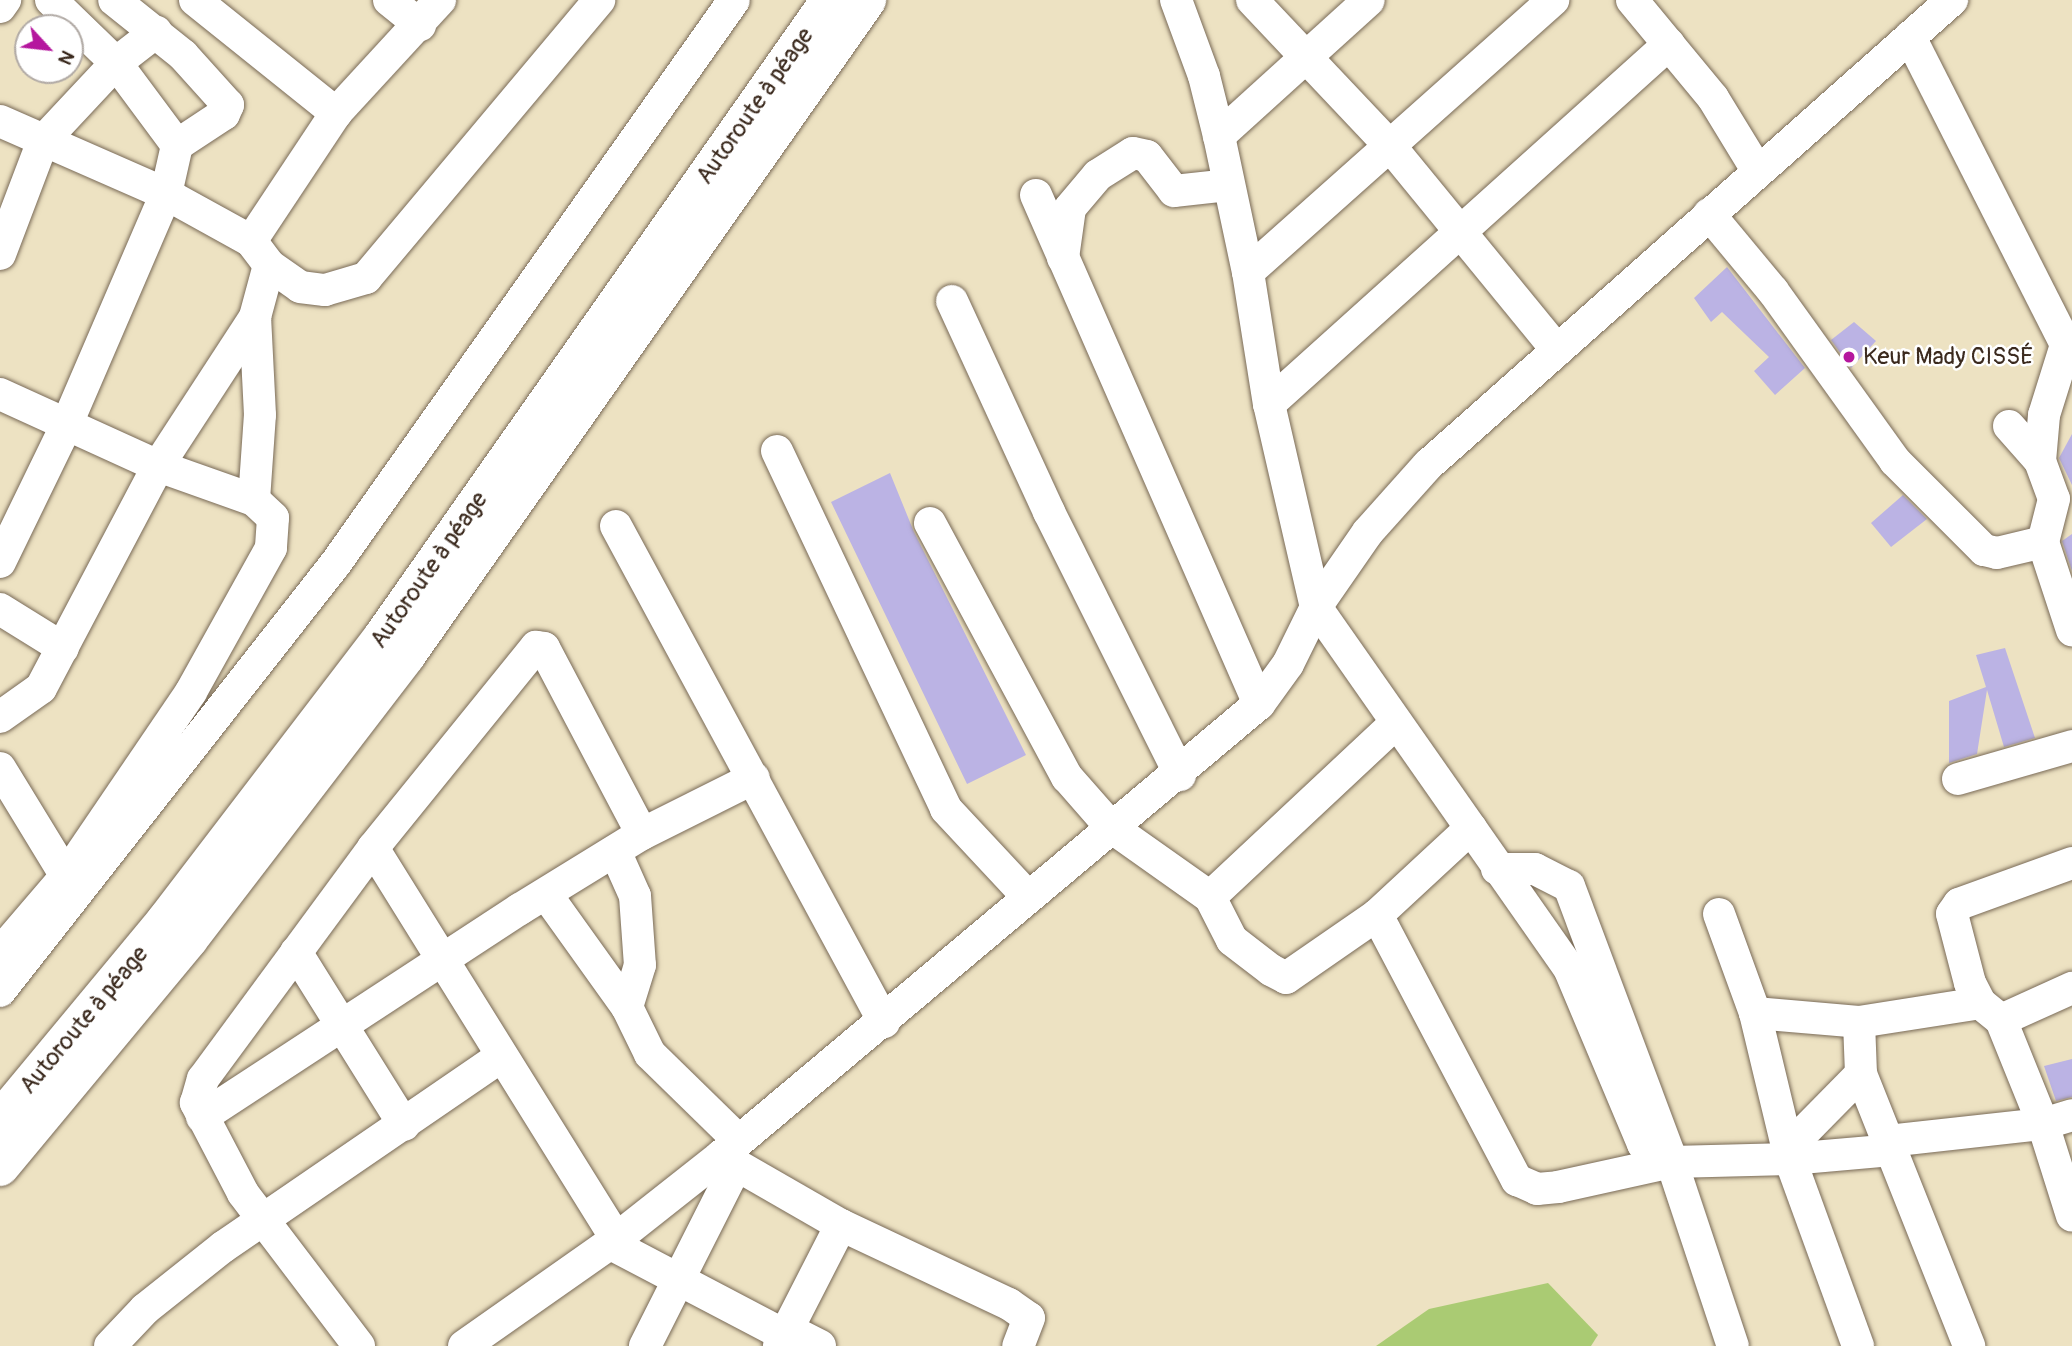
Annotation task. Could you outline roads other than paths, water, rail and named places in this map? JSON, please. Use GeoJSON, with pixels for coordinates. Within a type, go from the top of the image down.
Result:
{"type":"FeatureCollection","features":[{"type":"Feature","properties":{"kind":"highway","name":"Autoroute à péage"},"geometry":{"type":"LineString","coordinates":[[0,1120],[166,920],[383,636],[830,0]]}},
{"type":"Feature","properties":{"kind":"highway"},"geometry":{"type":"LineString","coordinates":[[0,1167],[189,939],[406,656],[867,0]]}},
{"type":"Feature","properties":{"kind":"street"},"geometry":{"type":"LineString","coordinates":[[0,7],[5,0]]}},
{"type":"Feature","properties":{"kind":"street"},"geometry":{"type":"LineString","coordinates":[[51,0],[116,63],[177,145]]}},
{"type":"Feature","properties":{"kind":"street"},"geometry":{"type":"LineString","coordinates":[[0,562],[66,426],[166,194],[177,145],[224,114],[228,105],[226,96],[183,55],[114,0]]}},
{"type":"Feature","properties":{"kind":"street"},"geometry":{"type":"LineString","coordinates":[[389,0],[420,25]]}},
{"type":"Feature","properties":{"kind":"street"},"geometry":{"type":"LineString","coordinates":[[254,500],[260,415],[255,317],[260,253],[336,113],[420,25],[440,0]]}},
{"type":"Feature","properties":{"kind":"street"},"geometry":{"type":"LineString","coordinates":[[0,121],[166,194],[260,253],[300,287],[325,290],[366,278],[599,0]]}},
{"type":"Feature","properties":{"kind":"street"},"geometry":{"type":"LineString","coordinates":[[0,991],[336,564],[734,0]]}},
{"type":"Feature","properties":{"kind":"street"},"geometry":{"type":"LineString","coordinates":[[1252,0],[1390,146],[1464,233],[1557,350]]}},
{"type":"Feature","properties":{"kind":"street"},"geometry":{"type":"LineString","coordinates":[[1219,136],[1369,0]]}},
{"type":"Feature","properties":{"kind":"street"},"geometry":{"type":"LineString","coordinates":[[1248,272],[1553,0]]}},
{"type":"Feature","properties":{"kind":"street"},"geometry":{"type":"LineString","coordinates":[[1632,0],[1713,98],[1757,170]]}},
{"type":"Feature","properties":{"kind":"street"},"geometry":{"type":"LineString","coordinates":[[482,1341],[732,1155],[1027,896],[1180,775],[1259,705],[1288,664],[1316,607],[1368,532],[1428,465],[1757,170],[1952,0]]}},
{"type":"Feature","properties":{"kind":"street"},"geometry":{"type":"LineString","coordinates":[[1182,3],[1205,76],[1219,136],[1248,272],[1269,404],[1316,607],[1497,869],[1569,968],[1643,1144],[1670,1158]]}},
{"type":"Feature","properties":{"kind":"street"},"geometry":{"type":"LineString","coordinates":[[183,55],[205,8],[336,113]]}},
{"type":"Feature","properties":{"kind":"street"},"geometry":{"type":"LineString","coordinates":[[0,254],[43,141],[116,63],[156,32]]}},
{"type":"Feature","properties":{"kind":"street"},"geometry":{"type":"LineString","coordinates":[[1910,37],[2068,352],[2044,415],[2040,461]]}},
{"type":"Feature","properties":{"kind":"street"},"geometry":{"type":"LineString","coordinates":[[1269,404],[1464,233],[1669,44]]}},
{"type":"Feature","properties":{"kind":"street"},"geometry":{"type":"LineString","coordinates":[[1063,263],[1070,208],[1098,175],[1133,153],[1147,156],[1174,191],[1228,185]]}},
{"type":"Feature","properties":{"kind":"street"},"geometry":{"type":"LineString","coordinates":[[1036,195],[1063,263],[1259,705]]}},
{"type":"Feature","properties":{"kind":"street"},"geometry":{"type":"LineString","coordinates":[[1709,214],[1773,291],[1895,461],[1984,550],[1997,552],[2043,542]]}},
{"type":"Feature","properties":{"kind":"street"},"geometry":{"type":"LineString","coordinates":[[952,302],[1049,512],[1180,775]]}},
{"type":"Feature","properties":{"kind":"street"},"geometry":{"type":"LineString","coordinates":[[0,717],[31,699],[63,648],[158,466],[255,317]]}},
{"type":"Feature","properties":{"kind":"street"},"geometry":{"type":"LineString","coordinates":[[0,394],[158,466],[254,500],[273,518],[271,548],[191,692],[66,876],[0,953]]}},
{"type":"Feature","properties":{"kind":"street"},"geometry":{"type":"LineString","coordinates":[[2009,426],[2040,461],[2054,499],[2043,542],[2070,620]]}},
{"type":"Feature","properties":{"kind":"street"},"geometry":{"type":"LineString","coordinates":[[777,451],[946,809],[1027,896]]}},
{"type":"Feature","properties":{"kind":"street"},"geometry":{"type":"LineString","coordinates":[[930,523],[1068,777],[1111,827],[1210,897],[1232,940],[1286,978],[1377,915],[1471,828]]}},
{"type":"Feature","properties":{"kind":"street"},"geometry":{"type":"LineString","coordinates":[[615,526],[884,1022]]}},
{"type":"Feature","properties":{"kind":"street"},"geometry":{"type":"LineString","coordinates":[[0,609],[63,648]]}},
{"type":"Feature","properties":{"kind":"street"},"geometry":{"type":"LineString","coordinates":[[359,1346],[261,1221],[196,1103],[203,1079],[373,848],[540,646],[642,834]]}},
{"type":"Feature","properties":{"kind":"street"},"geometry":{"type":"LineString","coordinates":[[1210,897],[1396,723]]}},
{"type":"Feature","properties":{"kind":"street"},"geometry":{"type":"LineString","coordinates":[[1958,779],[2072,746]]}},
{"type":"Feature","properties":{"kind":"street"},"geometry":{"type":"LineString","coordinates":[[0,768],[66,876]]}},
{"type":"Feature","properties":{"kind":"street"},"geometry":{"type":"LineString","coordinates":[[202,1117],[340,1023],[642,834],[754,778]]}},
{"type":"Feature","properties":{"kind":"street"},"geometry":{"type":"LineString","coordinates":[[373,848],[613,1242],[784,1336],[820,1346]]}},
{"type":"Feature","properties":{"kind":"street"},"geometry":{"type":"LineString","coordinates":[[615,851],[635,896],[640,965],[627,1007]]}},
{"type":"Feature","properties":{"kind":"street"},"geometry":{"type":"LineString","coordinates":[[2072,863],[1954,908],[1970,983],[2057,1120],[2072,1216]]}},
{"type":"Feature","properties":{"kind":"street"},"geometry":{"type":"LineString","coordinates":[[1497,869],[1535,869],[1569,886],[1670,1158],[1733,1346]]}},
{"type":"Feature","properties":{"kind":"street"},"geometry":{"type":"LineString","coordinates":[[546,894],[627,1007],[650,1054],[732,1155],[841,1225],[1009,1304],[1029,1318],[1018,1346]]}},
{"type":"Feature","properties":{"kind":"street"},"geometry":{"type":"LineString","coordinates":[[1377,915],[1517,1180],[1537,1189],[1558,1187],[1670,1158],[1789,1154],[1890,1145],[2057,1120]]}},
{"type":"Feature","properties":{"kind":"street"},"geometry":{"type":"LineString","coordinates":[[1719,915],[1755,1013],[1789,1154],[1858,1346]]}},
{"type":"Feature","properties":{"kind":"street"},"geometry":{"type":"LineString","coordinates":[[296,952],[404,1125]]}},
{"type":"Feature","properties":{"kind":"street"},"geometry":{"type":"LineString","coordinates":[[1755,1013],[1859,1022],[1990,1012],[2072,988]]}},
{"type":"Feature","properties":{"kind":"street"},"geometry":{"type":"LineString","coordinates":[[1859,1022],[1861,1074],[1969,1346]]}},
{"type":"Feature","properties":{"kind":"street"},"geometry":{"type":"LineString","coordinates":[[110,1346],[145,1309],[261,1221],[502,1056]]}},
{"type":"Feature","properties":{"kind":"street"},"geometry":{"type":"LineString","coordinates":[[1789,1154],[1861,1074]]}},
{"type":"Feature","properties":{"kind":"street"},"geometry":{"type":"LineString","coordinates":[[645,1346],[678,1280],[732,1155]]}},
{"type":"Feature","properties":{"kind":"street"},"geometry":{"type":"LineString","coordinates":[[784,1336],[841,1225]]}},
{"type":"Feature","properties":{"kind":"place","name":"Keur Mady CISSÉ"},"geometry":{"type":"Point","coordinates":[1849,357]}}]}
